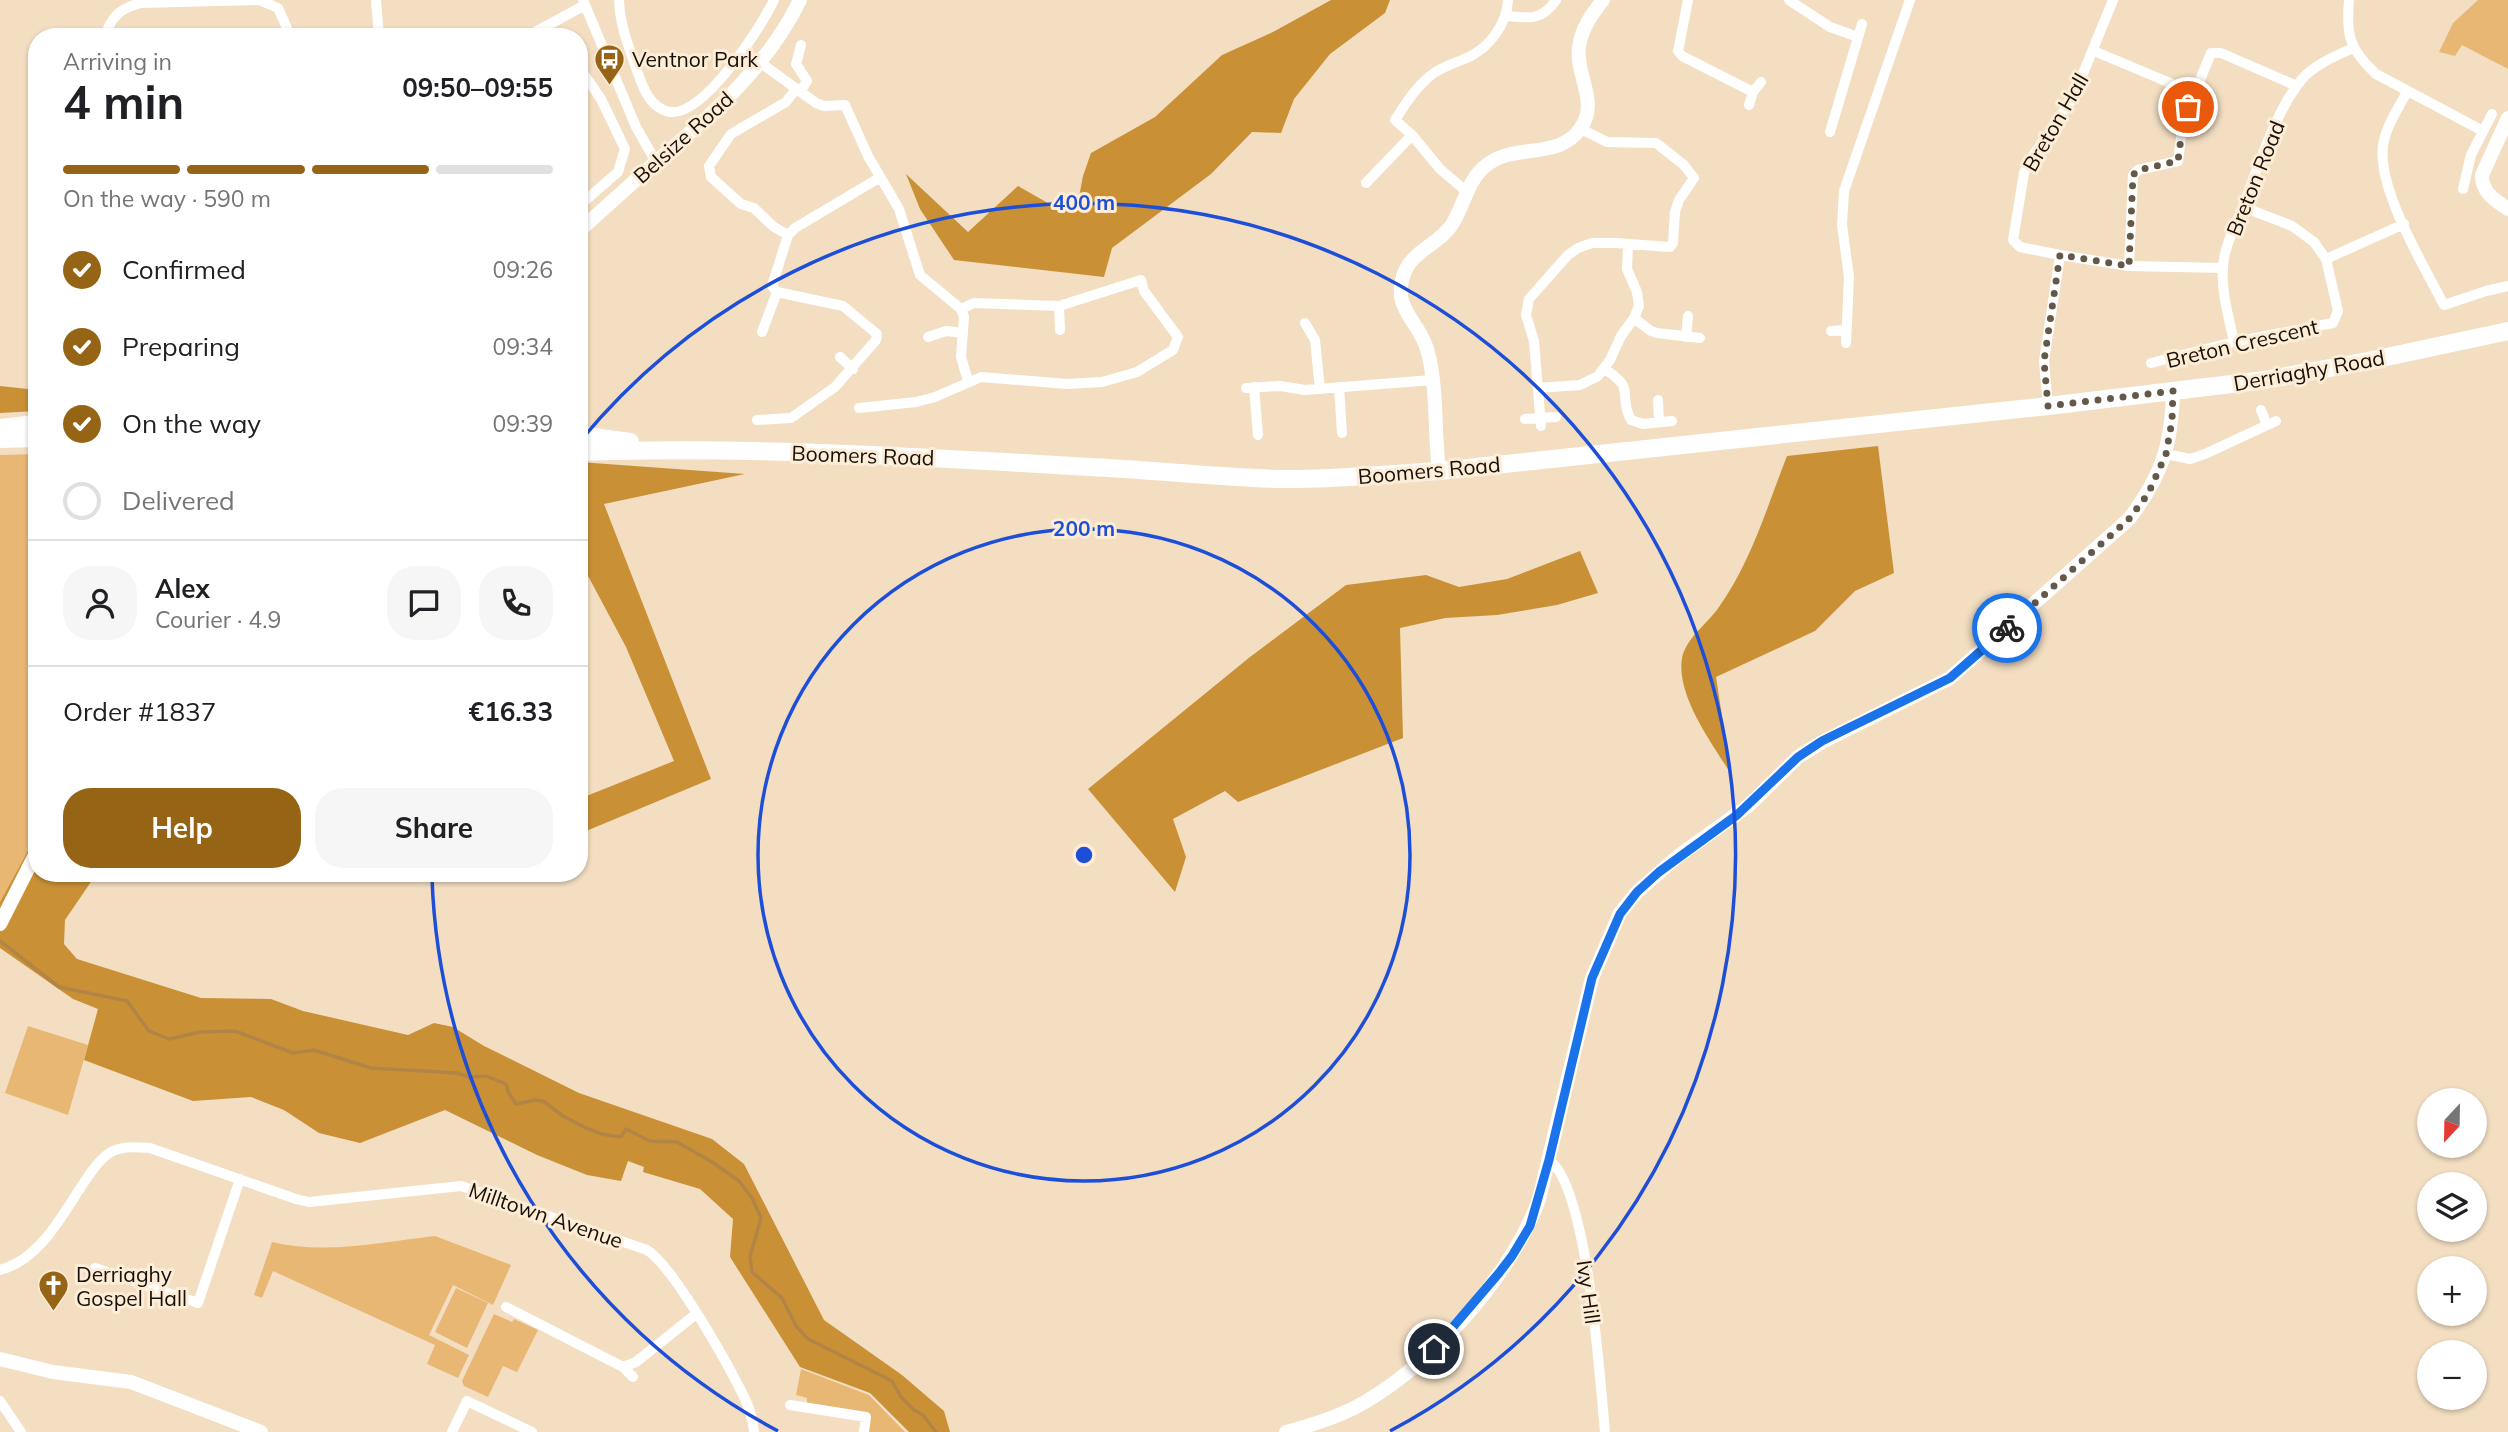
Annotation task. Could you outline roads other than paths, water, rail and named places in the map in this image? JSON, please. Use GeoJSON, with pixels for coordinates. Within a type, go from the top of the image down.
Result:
{"type":"FeatureCollection","features":[{"type":"Feature","properties":{"kind":"main road","name":"Derriaghy Road"},"geometry":{"type":"LineString","coordinates":[[2173,391],[2265,380],[2368,362],[2508,331]]}},
{"type":"Feature","properties":{"kind":"main road","name":"Boomers Road"},"geometry":{"type":"LineString","coordinates":[[588,452],[682,449],[907,456],[1277,479],[1339,478],[1439,471],[2173,391]]}},
{"type":"Feature","properties":{"kind":"main road"},"geometry":{"type":"LineString","coordinates":[[0,428],[28,425]]}},
{"type":"Feature","properties":{"kind":"main road","name":"Boomers Road"},"geometry":{"type":"LineString","coordinates":[[588,436],[682,449]]}},
{"type":"Feature","properties":{"kind":"main road"},"geometry":{"type":"LineString","coordinates":[[0,439],[28,438]]}},
{"type":"Feature","properties":{"kind":"street"},"geometry":{"type":"LineString","coordinates":[[376,0],[378,28]]}},
{"type":"Feature","properties":{"kind":"street"},"geometry":{"type":"LineString","coordinates":[[619,0],[622,30],[644,91],[658,106],[670,112],[682,111],[693,104],[727,72],[743,53],[774,0]]}},
{"type":"Feature","properties":{"kind":"street","name":"Belsize Road"},"geometry":{"type":"LineString","coordinates":[[588,223],[713,114],[761,63],[800,0]]}},
{"type":"Feature","properties":{"kind":"street"},"geometry":{"type":"LineString","coordinates":[[1467,192],[1440,170],[1412,135],[1395,120],[1417,87],[1435,72],[1473,55],[1498,31],[1507,16],[1508,0]]}},
{"type":"Feature","properties":{"kind":"street"},"geometry":{"type":"LineString","coordinates":[[1507,16],[1533,19],[1556,0]]}},
{"type":"Feature","properties":{"kind":"street"},"geometry":{"type":"LineString","coordinates":[[1688,0],[1678,51],[1682,56],[1753,92]]}},
{"type":"Feature","properties":{"kind":"street"},"geometry":{"type":"LineString","coordinates":[[1789,0],[1829,27],[1858,37]]}},
{"type":"Feature","properties":{"kind":"street"},"geometry":{"type":"LineString","coordinates":[[1846,343],[1849,278],[1842,225],[1844,191],[1910,0]]}},
{"type":"Feature","properties":{"kind":"street","name":"Breton Hall"},"geometry":{"type":"LineString","coordinates":[[2113,0],[2073,98],[2029,161],[2013,240],[2020,247],[2129,266],[2223,268]]}},
{"type":"Feature","properties":{"kind":"street"},"geometry":{"type":"LineString","coordinates":[[2349,0],[2347,22],[2353,48],[2362,61],[2376,74],[2407,92],[2483,131]]}},
{"type":"Feature","properties":{"kind":"street"},"geometry":{"type":"LineString","coordinates":[[109,28],[114,15],[141,2],[259,1],[278,8],[287,28]]}},
{"type":"Feature","properties":{"kind":"street"},"geometry":{"type":"LineString","coordinates":[[1439,471],[1432,380],[1425,343],[1402,304],[1401,284],[1413,259],[1449,230],[1474,178],[1489,163],[1509,154],[1555,147],[1581,129],[1589,102],[1578,48],[1584,28],[1600,1]]}},
{"type":"Feature","properties":{"kind":"street"},"geometry":{"type":"LineString","coordinates":[[544,27],[584,2],[636,127],[656,162]]}},
{"type":"Feature","properties":{"kind":"street"},"geometry":{"type":"LineString","coordinates":[[1830,132],[1862,24]]}},
{"type":"Feature","properties":{"kind":"street"},"geometry":{"type":"LineString","coordinates":[[788,235],[774,227],[754,208],[741,204],[711,177],[709,166],[731,134],[786,102],[807,82],[796,64],[801,45]]}},
{"type":"Feature","properties":{"kind":"street","name":"Breton Road"},"geometry":{"type":"LineString","coordinates":[[2234,342],[2227,312],[2223,268],[2227,248],[2268,142],[2304,76],[2317,66],[2353,48]]}},
{"type":"Feature","properties":{"kind":"street"},"geometry":{"type":"LineString","coordinates":[[2094,51],[2194,93]]}},
{"type":"Feature","properties":{"kind":"street"},"geometry":{"type":"LineString","coordinates":[[2129,266],[2133,175],[2138,170],[2178,161],[2183,122],[2211,53],[2221,53],[2297,86]]}},
{"type":"Feature","properties":{"kind":"street"},"geometry":{"type":"LineString","coordinates":[[761,63],[816,103],[824,106],[845,105],[879,178],[899,209],[920,275],[961,309],[964,317],[961,357],[968,381]]}},
{"type":"Feature","properties":{"kind":"street"},"geometry":{"type":"LineString","coordinates":[[588,80],[601,99],[625,149],[618,172],[588,198]]}},
{"type":"Feature","properties":{"kind":"street"},"geometry":{"type":"LineString","coordinates":[[1749,105],[1753,92],[1761,82]]}},
{"type":"Feature","properties":{"kind":"street"},"geometry":{"type":"LineString","coordinates":[[2407,92],[2383,141],[2382,164],[2387,184],[2404,224],[2444,305],[2508,286]]}},
{"type":"Feature","properties":{"kind":"street"},"geometry":{"type":"LineString","coordinates":[[2463,189],[2471,155],[2492,114]]}},
{"type":"Feature","properties":{"kind":"street"},"geometry":{"type":"LineString","coordinates":[[2508,118],[2482,175],[2482,182],[2494,200],[2508,209]]}},
{"type":"Feature","properties":{"kind":"street"},"geometry":{"type":"LineString","coordinates":[[1541,422],[1534,341],[1526,316],[1529,299],[1568,255],[1578,248],[1592,243],[1670,247],[1673,243],[1675,212],[1679,200],[1693,182],[1693,175],[1667,149],[1656,143],[1607,142],[1581,129]]}},
{"type":"Feature","properties":{"kind":"street"},"geometry":{"type":"LineString","coordinates":[[1367,183],[1412,135]]}},
{"type":"Feature","properties":{"kind":"street"},"geometry":{"type":"LineString","coordinates":[[757,420],[791,418],[835,387],[876,340],[877,334],[843,306],[777,292],[772,286],[788,235],[795,228],[879,178]]}},
{"type":"Feature","properties":{"kind":"street","name":"Breton Crescent"},"geometry":{"type":"LineString","coordinates":[[2152,351],[2153,363],[2234,342],[2333,323],[2338,311],[2326,259],[2314,242],[2292,226],[2242,208]]}},
{"type":"Feature","properties":{"kind":"street"},"geometry":{"type":"LineString","coordinates":[[2326,259],[2404,224]]}},
{"type":"Feature","properties":{"kind":"street"},"geometry":{"type":"LineString","coordinates":[[1538,388],[1580,385],[1598,376],[1610,360],[1639,306],[1637,292],[1627,269],[1628,245]]}},
{"type":"Feature","properties":{"kind":"street"},"geometry":{"type":"LineString","coordinates":[[2048,406],[2044,361],[2060,255]]}},
{"type":"Feature","properties":{"kind":"street"},"geometry":{"type":"LineString","coordinates":[[859,408],[916,402],[935,397],[981,377],[1067,384],[1102,382],[1137,372],[1173,350],[1178,337],[1144,291],[1141,280],[1059,306],[974,303],[961,309]]}},
{"type":"Feature","properties":{"kind":"street"},"geometry":{"type":"LineString","coordinates":[[762,332],[777,292]]}},
{"type":"Feature","properties":{"kind":"street"},"geometry":{"type":"LineString","coordinates":[[1059,306],[1060,330]]}},
{"type":"Feature","properties":{"kind":"street"},"geometry":{"type":"LineString","coordinates":[[1686,337],[1688,316]]}},
{"type":"Feature","properties":{"kind":"street"},"geometry":{"type":"LineString","coordinates":[[1634,318],[1651,331],[1700,338]]}},
{"type":"Feature","properties":{"kind":"street"},"geometry":{"type":"LineString","coordinates":[[1305,323],[1315,341],[1320,389]]}},
{"type":"Feature","properties":{"kind":"street"},"geometry":{"type":"LineString","coordinates":[[1831,331],[1847,330]]}},
{"type":"Feature","properties":{"kind":"street"},"geometry":{"type":"LineString","coordinates":[[928,337],[946,331],[963,333]]}},
{"type":"Feature","properties":{"kind":"street"},"geometry":{"type":"LineString","coordinates":[[840,357],[853,369]]}},
{"type":"Feature","properties":{"kind":"street"},"geometry":{"type":"LineString","coordinates":[[1604,369],[1624,385],[1631,420],[1643,424],[1672,421]]}},
{"type":"Feature","properties":{"kind":"street"},"geometry":{"type":"LineString","coordinates":[[1258,435],[1262,419],[1250,387],[1320,389],[1432,380]]}},
{"type":"Feature","properties":{"kind":"street"},"geometry":{"type":"LineString","coordinates":[[1339,387],[1342,433]]}},
{"type":"Feature","properties":{"kind":"street"},"geometry":{"type":"LineString","coordinates":[[1286,1432],[1326,1421],[1381,1392],[1434,1349],[1512,1256],[1530,1226],[1549,1160],[1592,978],[1620,914],[1637,892],[1676,857],[1748,806],[1798,757],[1822,741],[1950,678],[2129,519],[2148,494],[2166,454],[2172,421],[2173,391]]}},
{"type":"Feature","properties":{"kind":"street"},"geometry":{"type":"LineString","coordinates":[[1658,400],[1659,422]]}},
{"type":"Feature","properties":{"kind":"street"},"geometry":{"type":"LineString","coordinates":[[2166,454],[2190,459],[2271,423],[2261,410]]}},
{"type":"Feature","properties":{"kind":"street"},"geometry":{"type":"LineString","coordinates":[[1525,419],[1541,422],[1556,417]]}},
{"type":"Feature","properties":{"kind":"street"},"geometry":{"type":"LineString","coordinates":[[1,921],[28,868]]}},
{"type":"Feature","properties":{"kind":"street","name":"Milltown Avenue"},"geometry":{"type":"LineString","coordinates":[[0,1270],[19,1263],[40,1245],[90,1173],[111,1152],[130,1147],[150,1148],[309,1202],[461,1186],[647,1250],[657,1256],[696,1314],[744,1397],[754,1432]]}},
{"type":"Feature","properties":{"kind":"street","name":"Ivy Hill"},"geometry":{"type":"LineString","coordinates":[[1549,1160],[1562,1175],[1578,1226],[1591,1287],[1605,1432]]}},
{"type":"Feature","properties":{"kind":"street"},"geometry":{"type":"LineString","coordinates":[[95,1268],[198,1303],[240,1180]]}},
{"type":"Feature","properties":{"kind":"street"},"geometry":{"type":"LineString","coordinates":[[506,1307],[623,1367],[634,1377]]}},
{"type":"Feature","properties":{"kind":"street"},"geometry":{"type":"LineString","coordinates":[[623,1367],[636,1362],[696,1314]]}},
{"type":"Feature","properties":{"kind":"street"},"geometry":{"type":"LineString","coordinates":[[0,1359],[52,1372],[131,1382],[254,1431]]}},
{"type":"Feature","properties":{"kind":"street"},"geometry":{"type":"LineString","coordinates":[[0,1401],[21,1432]]}},
{"type":"Feature","properties":{"kind":"street"},"geometry":{"type":"LineString","coordinates":[[452,1432],[467,1401],[532,1432]]}},
{"type":"Feature","properties":{"kind":"street"},"geometry":{"type":"LineString","coordinates":[[790,1405],[866,1417],[864,1432]]}},
{"type":"Feature","properties":{"kind":"waterway"},"geometry":{"type":"LineString","coordinates":[[0,941],[59,987],[127,1001],[149,1031],[169,1039],[200,1032],[235,1031],[293,1053],[314,1050],[371,1068],[457,1073],[469,1077],[486,1076],[506,1084],[516,1104],[543,1101],[563,1116],[602,1134],[621,1137],[626,1129],[650,1141],[677,1142],[739,1181],[752,1198],[761,1218],[750,1257],[752,1272],[782,1298],[796,1326],[808,1339],[892,1381],[901,1397],[923,1415],[936,1432]]}},
{"type":"Feature","properties":{"kind":"place","name":"Ventnor Park"},"geometry":{"type":"Point","coordinates":[609,86]}},
{"type":"Feature","properties":{"kind":"place","name":"Derriaghy Gospel Hall"},"geometry":{"type":"Point","coordinates":[53,1313]}}]}
